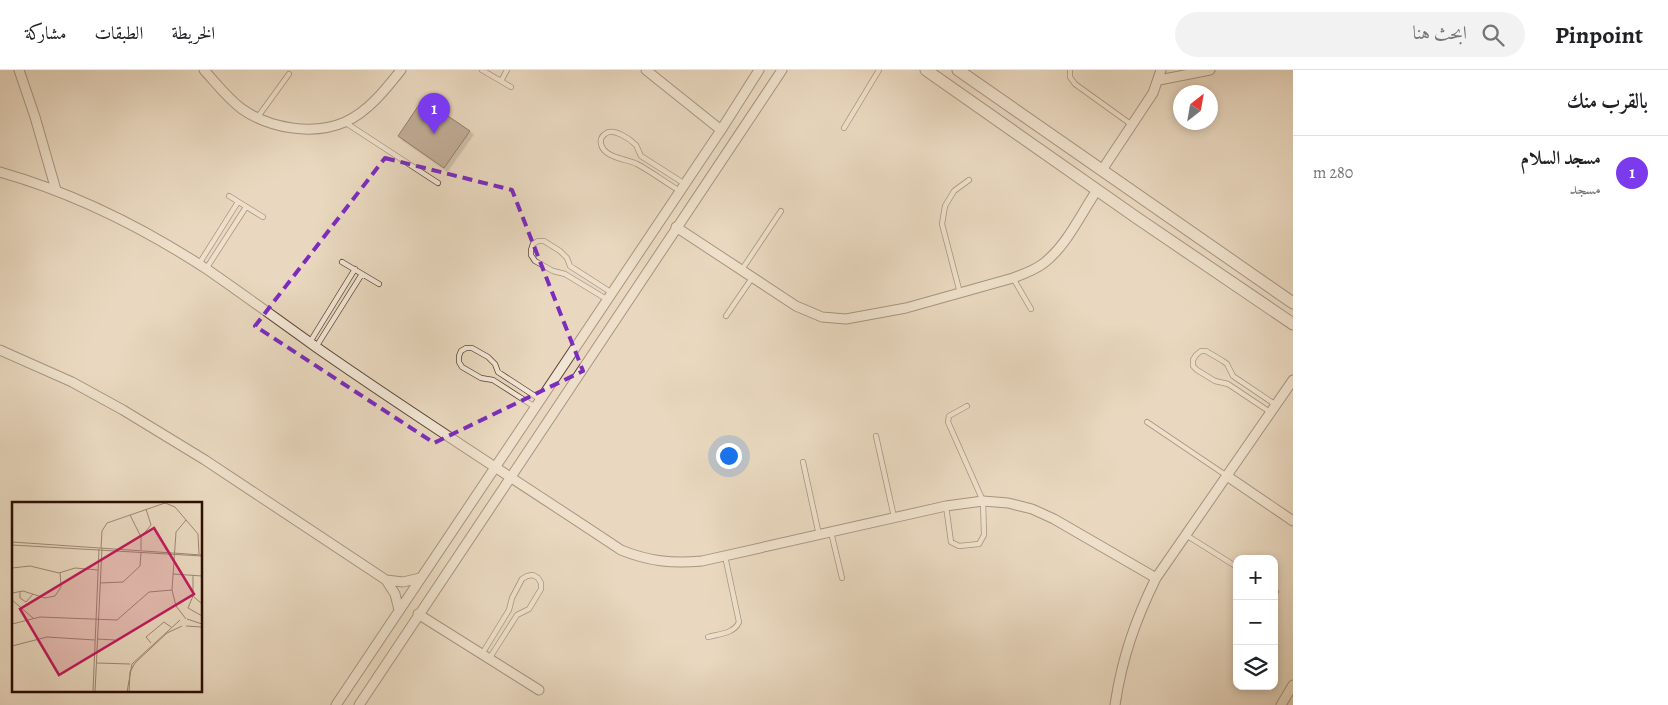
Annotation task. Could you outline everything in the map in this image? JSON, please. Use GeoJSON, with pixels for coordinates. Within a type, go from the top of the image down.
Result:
{"type":"FeatureCollection","features":[{"type":"Feature","properties":{"kind":"street"},"geometry":{"type":"LineString","coordinates":[[19,70],[56,190]]}},
{"type":"Feature","properties":{"kind":"street"},"geometry":{"type":"LineString","coordinates":[[204,70],[229,98],[242,109],[257,118],[278,126],[300,129],[323,128],[345,122],[366,108],[385,90],[401,70]]}},
{"type":"Feature","properties":{"kind":"street"},"geometry":{"type":"LineString","coordinates":[[646,70],[721,130]]}},
{"type":"Feature","properties":{"kind":"street"},"geometry":{"type":"LineString","coordinates":[[336,705],[683,188],[759,70]]}},
{"type":"Feature","properties":{"kind":"street"},"geometry":{"type":"LineString","coordinates":[[359,705],[782,70]]}},
{"type":"Feature","properties":{"kind":"street"},"geometry":{"type":"LineString","coordinates":[[926,70],[1137,218],[1293,324]]}},
{"type":"Feature","properties":{"kind":"street"},"geometry":{"type":"LineString","coordinates":[[958,70],[1293,303]]}},
{"type":"Feature","properties":{"kind":"street"},"geometry":{"type":"LineString","coordinates":[[1102,170],[1153,94],[1161,70]]}},
{"type":"Feature","properties":{"kind":"street"},"geometry":{"type":"LineString","coordinates":[[1159,80],[1210,70]]}},
{"type":"Feature","properties":{"kind":"street"},"geometry":{"type":"LineString","coordinates":[[1033,146],[1044,130]]}},
{"type":"Feature","properties":{"kind":"street"},"geometry":{"type":"LineString","coordinates":[[0,172],[56,190],[108,213],[202,267],[511,477],[621,550],[640,558],[681,564],[702,562],[946,506],[983,502],[1008,503],[1032,509],[1054,519],[1156,578]]}},
{"type":"Feature","properties":{"kind":"street"},"geometry":{"type":"LineString","coordinates":[[676,227],[800,308],[822,316],[846,319],[906,308],[1029,272],[1044,263],[1057,251],[1097,190]]}},
{"type":"Feature","properties":{"kind":"street"},"geometry":{"type":"LineString","coordinates":[[1137,218],[1147,202]]}},
{"type":"Feature","properties":{"kind":"street"},"geometry":{"type":"LineString","coordinates":[[0,350],[72,382],[123,410],[205,460],[386,580],[395,594],[399,610]]}},
{"type":"Feature","properties":{"kind":"street"},"geometry":{"type":"LineString","coordinates":[[1115,705],[1119,676],[1128,642],[1140,610],[1156,578],[1293,380]]}},
{"type":"Feature","properties":{"kind":"street"},"geometry":{"type":"LineString","coordinates":[[1227,476],[1293,520]]}},
{"type":"Feature","properties":{"kind":"street"},"geometry":{"type":"LineString","coordinates":[[386,580],[403,582],[420,578]]}},
{"type":"Feature","properties":{"kind":"street"},"geometry":{"type":"LineString","coordinates":[[418,614],[539,690]]}},
{"type":"Feature","properties":{"kind":"street"},"geometry":{"type":"LineString","coordinates":[[1281,705],[1293,685]]}},
{"type":"Feature","properties":{"kind":"lane"},"geometry":{"type":"LineString","coordinates":[[482,70],[511,87]]}},
{"type":"Feature","properties":{"kind":"lane"},"geometry":{"type":"LineString","coordinates":[[491,75],[494,70]]}},
{"type":"Feature","properties":{"kind":"lane"},"geometry":{"type":"LineString","coordinates":[[501,81],[507,70]]}},
{"type":"Feature","properties":{"kind":"lane"},"geometry":{"type":"LineString","coordinates":[[844,128],[879,70]]}},
{"type":"Feature","properties":{"kind":"lane"},"geometry":{"type":"LineString","coordinates":[[1070,70],[1070,77],[1076,84],[1132,124]]}},
{"type":"Feature","properties":{"kind":"lane"},"geometry":{"type":"LineString","coordinates":[[257,118],[289,74]]}},
{"type":"Feature","properties":{"kind":"lane"},"geometry":{"type":"LineString","coordinates":[[345,122],[438,183]]}},
{"type":"Feature","properties":{"kind":"lane"},"geometry":{"type":"LineString","coordinates":[[614,131],[631,141],[638,148],[641,156],[683,188],[636,164],[623,161],[605,150],[601,146],[604,134],[614,131]]}},
{"type":"Feature","properties":{"kind":"lane"},"geometry":{"type":"LineString","coordinates":[[960,293],[942,224],[945,206],[954,191],[968,180]]}},
{"type":"Feature","properties":{"kind":"lane"},"geometry":{"type":"LineString","coordinates":[[229,196],[263,217]]}},
{"type":"Feature","properties":{"kind":"lane"},"geometry":{"type":"LineString","coordinates":[[202,267],[238,202]]}},
{"type":"Feature","properties":{"kind":"lane"},"geometry":{"type":"LineString","coordinates":[[202,267],[246,207]]}},
{"type":"Feature","properties":{"kind":"lane"},"geometry":{"type":"LineString","coordinates":[[741,270],[780,211]]}},
{"type":"Feature","properties":{"kind":"lane"},"geometry":{"type":"LineString","coordinates":[[538,241],[544,241],[560,251],[564,254],[570,266],[610,296],[565,274],[552,271],[535,261],[531,256],[533,244],[538,241]]}},
{"type":"Feature","properties":{"kind":"lane"},"geometry":{"type":"LineString","coordinates":[[342,262],[379,284]]}},
{"type":"Feature","properties":{"kind":"lane"},"geometry":{"type":"LineString","coordinates":[[313,344],[355,269]]}},
{"type":"Feature","properties":{"kind":"lane"},"geometry":{"type":"LineString","coordinates":[[313,344],[362,274]]}},
{"type":"Feature","properties":{"kind":"lane"},"geometry":{"type":"LineString","coordinates":[[726,316],[752,278]]}},
{"type":"Feature","properties":{"kind":"lane"},"geometry":{"type":"LineString","coordinates":[[1013,278],[1031,309]]}},
{"type":"Feature","properties":{"kind":"lane"},"geometry":{"type":"LineString","coordinates":[[466,348],[472,348],[488,358],[495,364],[498,372],[539,403],[493,380],[481,378],[462,367],[459,362],[461,351],[466,348]]}},
{"type":"Feature","properties":{"kind":"lane"},"geometry":{"type":"LineString","coordinates":[[1206,351],[1223,361],[1230,368],[1233,376],[1273,409],[1228,384],[1215,381],[1197,370],[1193,366],[1193,360],[1196,355],[1206,351]]}},
{"type":"Feature","properties":{"kind":"lane"},"geometry":{"type":"LineString","coordinates":[[946,506],[951,542],[958,546],[979,544],[984,535],[983,502],[948,422],[950,416],[967,406]]}},
{"type":"Feature","properties":{"kind":"lane"},"geometry":{"type":"LineString","coordinates":[[1147,422],[1227,476]]}},
{"type":"Feature","properties":{"kind":"lane"},"geometry":{"type":"LineString","coordinates":[[876,436],[894,518]]}},
{"type":"Feature","properties":{"kind":"lane"},"geometry":{"type":"LineString","coordinates":[[803,462],[819,535]]}},
{"type":"Feature","properties":{"kind":"lane"},"geometry":{"type":"LineString","coordinates":[[831,532],[842,578]]}},
{"type":"Feature","properties":{"kind":"lane"},"geometry":{"type":"LineString","coordinates":[[1186,535],[1233,564]]}},
{"type":"Feature","properties":{"kind":"lane"},"geometry":{"type":"LineString","coordinates":[[708,637],[732,630],[738,626],[739,622],[725,556]]}},
{"type":"Feature","properties":{"kind":"lane"},"geometry":{"type":"LineString","coordinates":[[527,576],[538,578],[541,583],[541,589],[532,605],[525,612],[517,615],[485,656],[509,610],[512,598],[522,579],[527,576]]}},
{"type":"Feature","properties":{"kind":"highlighted area"},"geometry":{"type":"Polygon","coordinates":[[[385,158],[512,190],[583,371],[434,443],[255,326],[385,158]]]}},
{"type":"Feature","properties":{"kind":"building"},"geometry":{"type":"Polygon","coordinates":[[[423,99],[470,131],[444,168],[398,136],[423,99]]]}},
{"type":"Feature","properties":{"kind":"place","name":"مسجد السلام"},"geometry":{"type":"Point","coordinates":[434,134]}}]}
